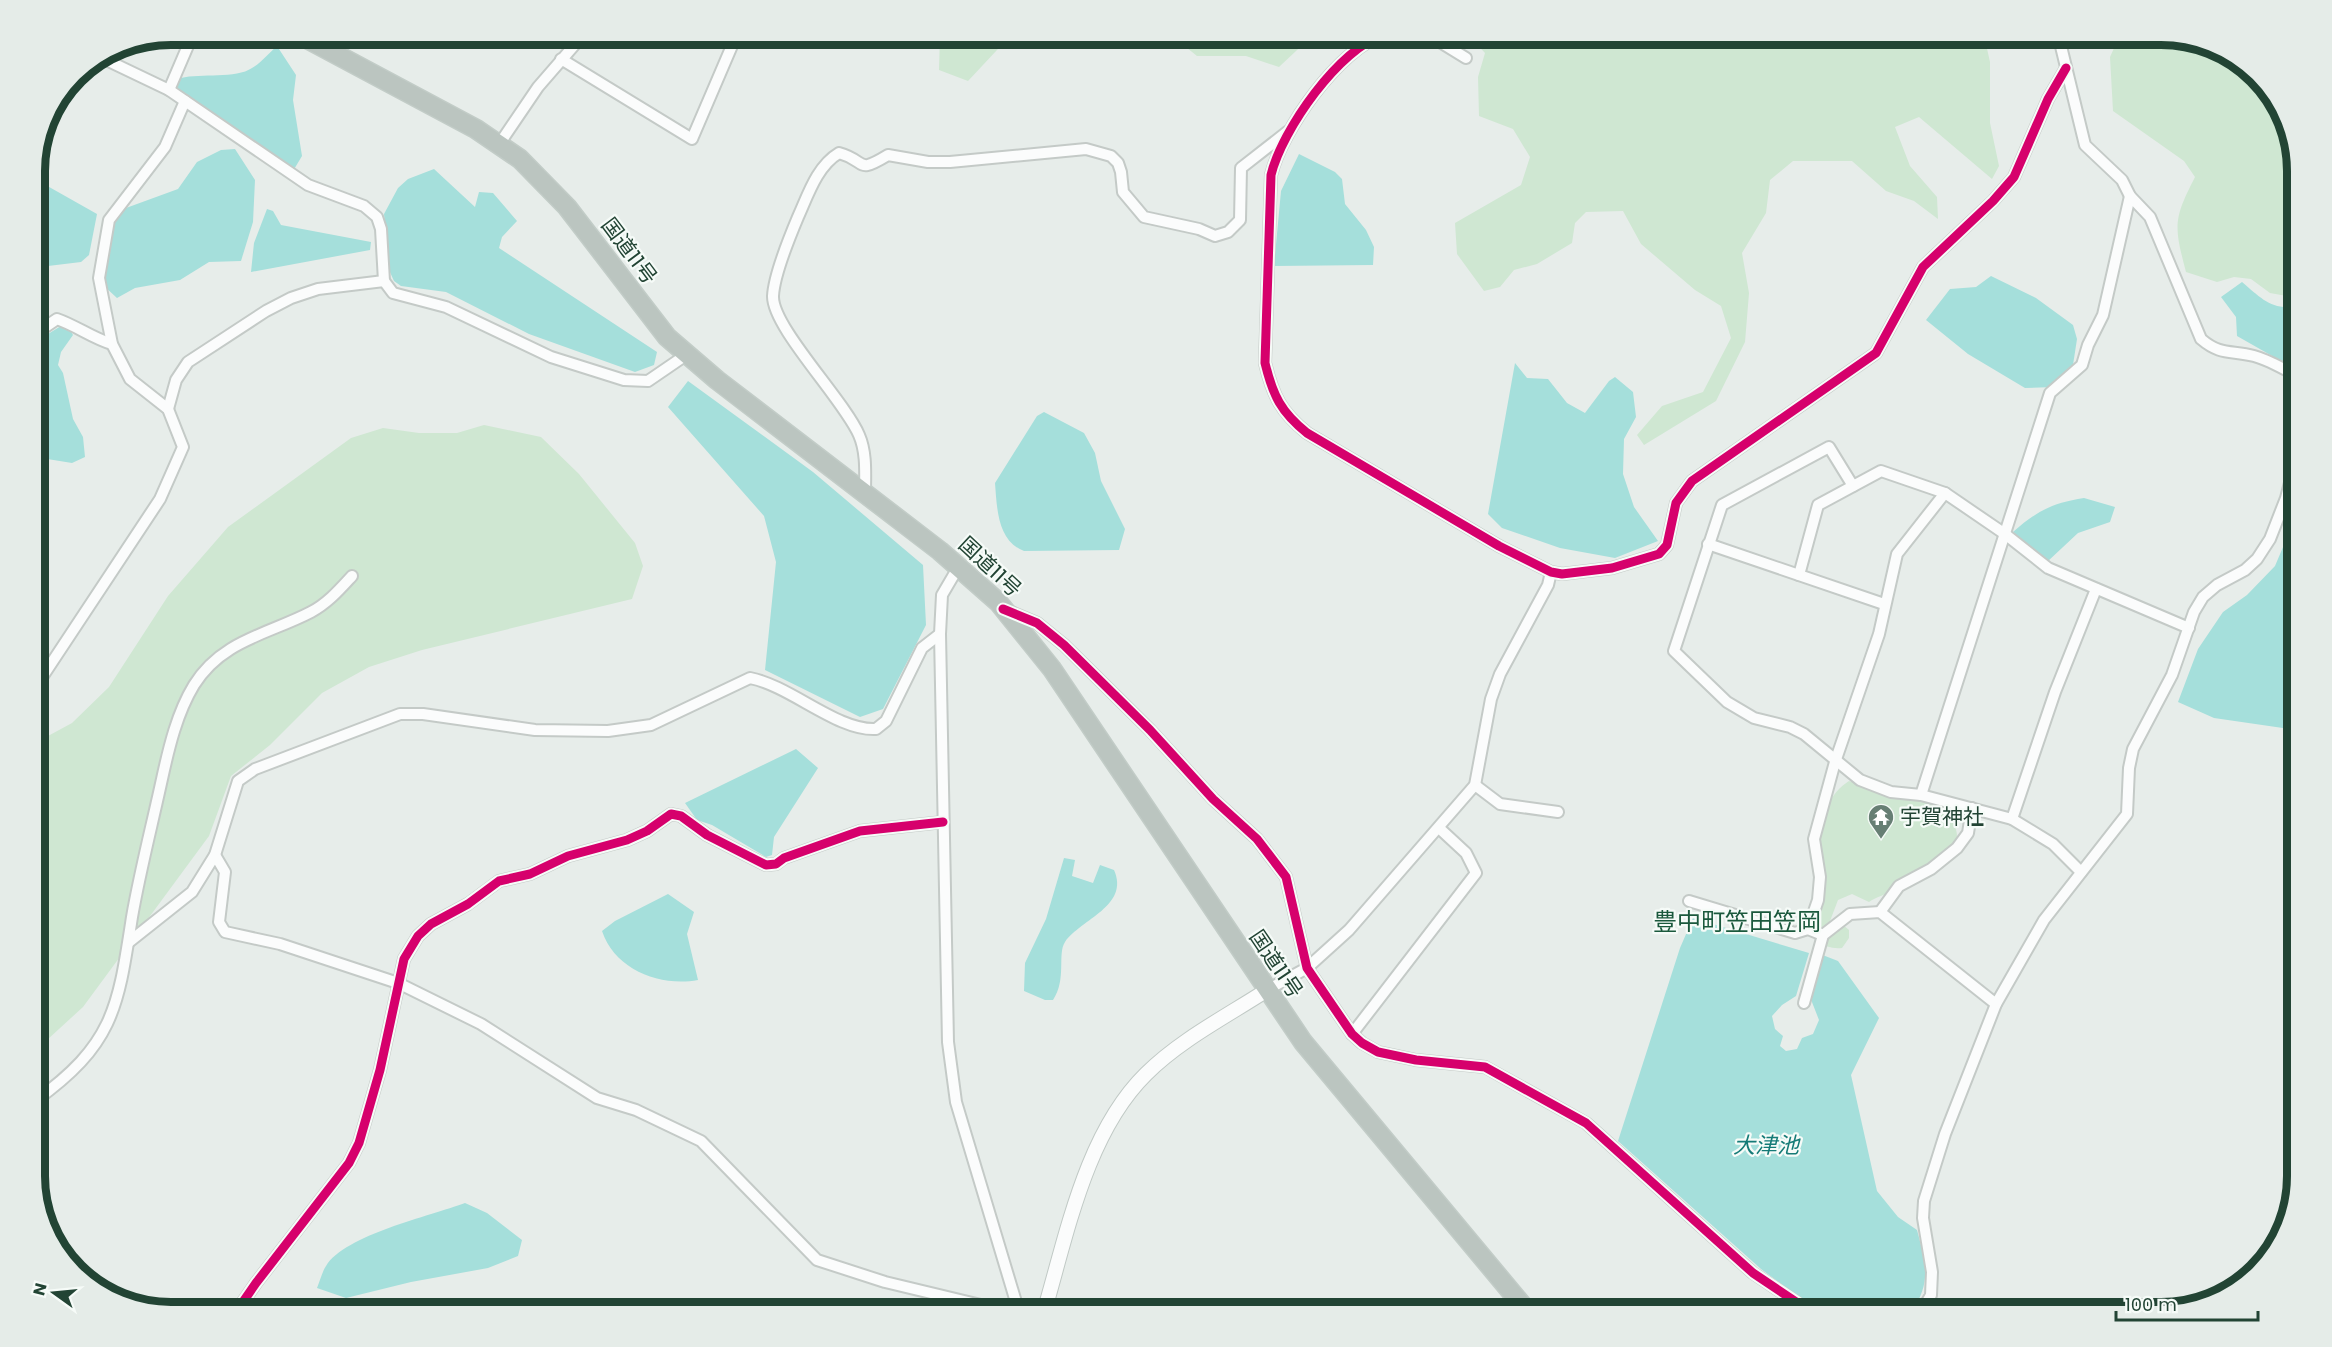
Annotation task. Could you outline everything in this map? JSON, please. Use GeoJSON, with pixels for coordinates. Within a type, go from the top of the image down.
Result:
{"type":"FeatureCollection","features":[{"type":"Feature","properties":{"kind":"highway","name":"国道11号"},"geometry":{"type":"LineString","coordinates":[[318,45],[500,143],[554,191],[655,322],[686,355],[959,566],[1004,609],[1052,669],[1267,990],[1340,1089],[1520,1302]]}},
{"type":"Feature","properties":{"kind":"street"},"geometry":{"type":"LineString","coordinates":[[169,90],[188,45]]}},
{"type":"Feature","properties":{"kind":"street"},"geometry":{"type":"LineString","coordinates":[[500,143],[561,59],[574,45]]}},
{"type":"Feature","properties":{"kind":"street"},"geometry":{"type":"LineString","coordinates":[[561,59],[692,139],[732,45]]}},
{"type":"Feature","properties":{"kind":"street"},"geometry":{"type":"LineString","coordinates":[[1362,45],[1336,67],[1315,92],[1276,156],[1271,175],[1265,363],[1278,402],[1287,416],[1308,434],[1499,546],[1551,573],[1562,574],[1612,568],[1659,554],[1667,545],[1676,503],[1692,481],[1876,353],[1923,267],[1994,201],[2014,177],[2048,99],[2066,68]]}},
{"type":"Feature","properties":{"kind":"street"},"geometry":{"type":"LineString","coordinates":[[1445,45],[1466,58]]}},
{"type":"Feature","properties":{"kind":"street"},"geometry":{"type":"LineString","coordinates":[[2061,45],[2085,145],[2122,180],[2130,196],[2150,217],[2201,339],[2212,348],[2228,353],[2254,356],[2287,371]]}},
{"type":"Feature","properties":{"kind":"street"},"geometry":{"type":"LineString","coordinates":[[109,61],[169,90],[308,185],[364,206],[377,217],[381,229],[384,281],[393,293],[446,307],[551,357],[624,380],[648,381],[686,355]]}},
{"type":"Feature","properties":{"kind":"street"},"geometry":{"type":"LineString","coordinates":[[45,673],[160,499],[174,473],[183,447],[168,409],[130,379],[112,344],[99,278],[109,219],[165,147],[185,101]]}},
{"type":"Feature","properties":{"kind":"street"},"geometry":{"type":"LineString","coordinates":[[865,494],[864,457],[860,436],[836,396],[794,340],[781,319],[773,297],[790,236],[810,191],[830,158],[839,153],[863,167],[888,155],[928,162],[950,162],[1086,149],[1111,156],[1118,163],[1123,192],[1144,217],[1190,226],[1215,236],[1228,232],[1240,220],[1241,168],[1294,126]]}},
{"type":"Feature","properties":{"kind":"street"},"geometry":{"type":"LineString","coordinates":[[1921,795],[2050,393],[2082,365],[2088,345],[2103,315],[2130,196]]}},
{"type":"Feature","properties":{"kind":"street"},"geometry":{"type":"LineString","coordinates":[[168,409],[176,380],[188,362],[266,311],[291,298],[318,289],[384,281]]}},
{"type":"Feature","properties":{"kind":"street"},"geometry":{"type":"LineString","coordinates":[[45,327],[57,319],[77,326],[91,337],[112,344]]}},
{"type":"Feature","properties":{"kind":"street"},"geometry":{"type":"LineString","coordinates":[[1853,486],[1829,447],[1722,505],[1674,651],[1727,702],[1754,718],[1790,727],[1804,734],[1835,762],[1860,780],[1891,792],[1921,795],[2012,819],[2053,844],[2081,872]]}},
{"type":"Feature","properties":{"kind":"street"},"geometry":{"type":"LineString","coordinates":[[1799,575],[1818,506],[1881,471],[1945,493],[2005,534],[2048,568],[2189,628]]}},
{"type":"Feature","properties":{"kind":"street"},"geometry":{"type":"LineString","coordinates":[[1808,928],[1818,900],[1820,877],[1814,839],[1835,762],[1879,634],[1897,554],[1945,493]]}},
{"type":"Feature","properties":{"kind":"street"},"geometry":{"type":"LineString","coordinates":[[1927,1302],[1931,1295],[1932,1272],[1923,1218],[1924,1201],[1945,1134],[1996,1004],[2030,940],[2127,814],[2129,768],[2133,749],[2172,675],[2203,597],[2217,585],[2257,560],[2270,539],[2287,494]]}},
{"type":"Feature","properties":{"kind":"street"},"geometry":{"type":"LineString","coordinates":[[1708,544],[1884,604]]}},
{"type":"Feature","properties":{"kind":"street"},"geometry":{"type":"LineString","coordinates":[[959,566],[942,595],[940,634],[948,1042],[956,1102],[1016,1302]]}},
{"type":"Feature","properties":{"kind":"street"},"geometry":{"type":"LineString","coordinates":[[1047,1302],[1094,1155],[1105,1129],[1124,1100],[1146,1074],[1172,1052],[1267,990],[1307,968],[1349,930],[1475,785],[1491,699],[1500,674],[1548,585],[1551,573]]}},
{"type":"Feature","properties":{"kind":"street"},"geometry":{"type":"LineString","coordinates":[[45,1094],[73,1073],[101,1037],[121,990],[169,749],[195,683],[214,660],[238,644],[324,604],[352,576]]}},
{"type":"Feature","properties":{"kind":"street"},"geometry":{"type":"LineString","coordinates":[[2012,819],[2055,692],[2096,589]]}},
{"type":"Feature","properties":{"kind":"street"},"geometry":{"type":"LineString","coordinates":[[1004,609],[1037,623],[1064,645],[1150,730],[1213,798],[1257,838],[1286,876],[1307,968],[1352,1034],[1378,1052],[1416,1060],[1485,1067],[1586,1123],[1753,1273],[1795,1302]]}},
{"type":"Feature","properties":{"kind":"street"},"geometry":{"type":"LineString","coordinates":[[129,942],[192,892],[215,855],[238,781],[255,769],[400,714],[423,714],[535,730],[608,731],[651,724],[750,678],[767,681],[853,726],[876,729],[885,722],[922,648],[940,634]]}},
{"type":"Feature","properties":{"kind":"street"},"geometry":{"type":"LineString","coordinates":[[1475,785],[1500,804],[1558,812]]}},
{"type":"Feature","properties":{"kind":"street"},"geometry":{"type":"LineString","coordinates":[[1880,912],[1899,886],[1931,869],[1957,848],[1968,833],[1972,808]]}},
{"type":"Feature","properties":{"kind":"street"},"geometry":{"type":"LineString","coordinates":[[243,1302],[349,1163],[359,1143],[380,1070],[404,959],[418,936],[431,924],[468,904],[499,880],[530,874],[568,856],[627,840],[647,831],[671,814],[681,816],[707,835],[766,865],[776,864],[784,858],[860,831],[943,822]]}},
{"type":"Feature","properties":{"kind":"street"},"geometry":{"type":"LineString","coordinates":[[1352,1034],[1476,873],[1466,853],[1439,828]]}},
{"type":"Feature","properties":{"kind":"street"},"geometry":{"type":"LineString","coordinates":[[215,855],[225,872],[219,922],[225,932],[280,944],[398,982],[481,1024],[597,1098],[636,1110],[701,1141],[817,1260],[885,1282],[968,1302]]}},
{"type":"Feature","properties":{"kind":"street"},"geometry":{"type":"LineString","coordinates":[[1689,901],[1795,933],[1808,928],[1823,934]]}},
{"type":"Feature","properties":{"kind":"street"},"geometry":{"type":"LineString","coordinates":[[1804,1003],[1823,934],[1850,914],[1880,912],[1996,1004]]}},
{"type":"Feature","properties":{"kind":"green space"},"geometry":{"type":"Polygon","coordinates":[[[940,45],[1002,45],[968,81],[939,70],[940,45]]]}},
{"type":"Feature","properties":{"kind":"green space"},"geometry":{"type":"Polygon","coordinates":[[[1183,45],[1302,45],[1279,67],[1246,56],[1197,56],[1183,45]]]}},
{"type":"Feature","properties":{"kind":"green space"},"geometry":{"type":"Polygon","coordinates":[[[1477,45],[1986,45],[1990,62],[1990,123],[1999,166],[1992,179],[1919,117],[1895,127],[1910,166],[1937,197],[1938,219],[1914,201],[1886,191],[1852,161],[1793,161],[1770,180],[1766,213],[1742,253],[1749,293],[1745,342],[1716,401],[1644,445],[1637,435],[1662,406],[1703,392],[1731,338],[1721,306],[1695,290],[1641,244],[1623,211],[1586,212],[1575,223],[1572,243],[1537,264],[1514,270],[1500,287],[1484,291],[1457,254],[1455,223],[1521,185],[1530,157],[1513,129],[1479,116],[1478,77],[1485,53],[1477,45]]]}},
{"type":"Feature","properties":{"kind":"green space"},"geometry":{"type":"Polygon","coordinates":[[[2115,45],[2161,45],[2194,49],[2238,71],[2261,94],[2277,123],[2286,154],[2287,296],[2270,293],[2251,279],[2234,277],[2217,282],[2186,272],[2179,244],[2178,223],[2179,214],[2195,177],[2184,161],[2113,111],[2110,57],[2115,45]]]}},
{"type":"Feature","properties":{"kind":"green space"},"geometry":{"type":"Polygon","coordinates":[[[484,425],[541,437],[579,474],[635,543],[643,566],[632,599],[422,650],[369,667],[322,693],[270,745],[231,776],[209,836],[83,1007],[45,1042],[45,738],[72,723],[109,687],[168,596],[228,527],[351,438],[383,428],[419,433],[457,433],[484,425]]]}},
{"type":"Feature","properties":{"kind":"green space"},"geometry":{"type":"Polygon","coordinates":[[[1849,781],[1901,800],[1922,799],[1948,810],[1957,836],[1954,851],[1947,863],[1924,880],[1869,902],[1852,894],[1838,900],[1830,921],[1832,925],[1843,925],[1849,930],[1849,938],[1842,948],[1836,948],[1820,943],[1803,926],[1813,904],[1822,820],[1837,792],[1849,781]]]}},
{"type":"Feature","properties":{"kind":"water"},"geometry":{"type":"Polygon","coordinates":[[[277,46],[296,75],[293,100],[302,156],[293,171],[176,89],[181,78],[228,75],[245,71],[259,63],[277,46]]]}},
{"type":"Feature","properties":{"kind":"water"},"geometry":{"type":"Polygon","coordinates":[[[235,149],[255,180],[253,222],[241,261],[209,262],[180,280],[135,288],[117,298],[103,285],[114,221],[126,208],[178,189],[197,162],[221,150],[235,149]]]}},
{"type":"Feature","properties":{"kind":"water"},"geometry":{"type":"Polygon","coordinates":[[[1299,154],[1335,172],[1342,179],[1345,204],[1366,230],[1374,247],[1373,265],[1274,266],[1281,191],[1299,154]]]}},
{"type":"Feature","properties":{"kind":"water"},"geometry":{"type":"Polygon","coordinates":[[[434,169],[475,207],[479,192],[493,193],[517,221],[502,237],[499,248],[657,352],[654,365],[635,372],[529,334],[446,292],[401,286],[394,281],[389,270],[384,214],[398,188],[408,179],[434,169]]]}},
{"type":"Feature","properties":{"kind":"water"},"geometry":{"type":"Polygon","coordinates":[[[45,185],[97,214],[89,255],[81,262],[48,266],[45,271],[45,185]]]}},
{"type":"Feature","properties":{"kind":"water"},"geometry":{"type":"Polygon","coordinates":[[[267,209],[273,211],[281,225],[371,242],[370,250],[251,272],[254,243],[267,209]]]}},
{"type":"Feature","properties":{"kind":"water"},"geometry":{"type":"Polygon","coordinates":[[[1991,276],[2036,298],[2073,325],[2077,339],[2073,365],[2055,387],[2025,388],[1968,354],[1926,320],[1950,289],[1976,287],[1991,276]]]}},
{"type":"Feature","properties":{"kind":"water"},"geometry":{"type":"Polygon","coordinates":[[[2242,282],[2267,302],[2287,307],[2287,364],[2237,336],[2236,317],[2221,297],[2242,282]]]}},
{"type":"Feature","properties":{"kind":"water"},"geometry":{"type":"Polygon","coordinates":[[[61,326],[70,330],[73,335],[61,352],[58,365],[63,373],[73,419],[83,437],[85,457],[72,463],[45,459],[45,336],[61,326]]]}},
{"type":"Feature","properties":{"kind":"water"},"geometry":{"type":"Polygon","coordinates":[[[1515,363],[1527,378],[1548,379],[1567,403],[1585,413],[1609,381],[1615,377],[1633,392],[1636,417],[1624,439],[1623,474],[1634,507],[1658,541],[1615,558],[1560,548],[1502,528],[1488,514],[1515,363]]]}},
{"type":"Feature","properties":{"kind":"water"},"geometry":{"type":"Polygon","coordinates":[[[688,381],[813,472],[923,565],[926,625],[883,709],[860,717],[765,670],[776,562],[764,516],[668,407],[688,381]]]}},
{"type":"Feature","properties":{"kind":"water"},"geometry":{"type":"Polygon","coordinates":[[[1044,412],[1084,433],[1095,453],[1101,481],[1125,529],[1119,550],[1024,551],[1008,540],[1003,531],[998,512],[995,483],[1037,416],[1044,412]]]}},
{"type":"Feature","properties":{"kind":"water"},"geometry":{"type":"Polygon","coordinates":[[[2084,498],[2115,507],[2110,522],[2078,533],[2047,562],[2013,532],[2046,509],[2063,502],[2084,498]]]}},
{"type":"Feature","properties":{"kind":"water"},"geometry":{"type":"Polygon","coordinates":[[[2287,538],[2287,729],[2214,718],[2178,702],[2198,649],[2223,612],[2247,595],[2275,566],[2287,538]]]}},
{"type":"Feature","properties":{"kind":"water"},"geometry":{"type":"Polygon","coordinates":[[[796,749],[818,768],[774,837],[772,855],[766,857],[712,825],[697,820],[685,803],[796,749]]]}},
{"type":"Feature","properties":{"kind":"water"},"geometry":{"type":"Polygon","coordinates":[[[1064,858],[1075,860],[1072,876],[1093,883],[1100,865],[1114,870],[1117,882],[1110,903],[1065,942],[1060,984],[1053,1000],[1045,1000],[1024,991],[1025,963],[1046,919],[1064,858]]]}},
{"type":"Feature","properties":{"kind":"water"},"geometry":{"type":"Polygon","coordinates":[[[668,894],[694,912],[687,934],[698,980],[669,981],[641,973],[617,956],[608,945],[602,931],[615,921],[668,894]]]}},
{"type":"Feature","properties":{"kind":"water","name":"大津池"},"geometry":{"type":"Polygon","coordinates":[[[1693,918],[1809,953],[1796,996],[1782,1005],[1772,1016],[1775,1029],[1783,1036],[1780,1046],[1786,1051],[1797,1049],[1802,1038],[1813,1034],[1819,1020],[1810,997],[1820,954],[1838,961],[1879,1018],[1851,1075],[1877,1191],[1898,1217],[1917,1230],[1925,1263],[1924,1282],[1918,1302],[1806,1302],[1761,1269],[1618,1141],[1680,948],[1693,918]]]}},
{"type":"Feature","properties":{"kind":"water"},"geometry":{"type":"Polygon","coordinates":[[[465,1203],[487,1213],[522,1240],[518,1256],[488,1268],[411,1282],[346,1298],[317,1288],[326,1266],[336,1255],[351,1245],[390,1228],[465,1203]]]}},
{"type":"Feature","properties":{"kind":"cycle path"},"geometry":{"type":"LineString","coordinates":[[1363,45],[1332,73],[1300,114],[1277,157],[1271,175],[1265,363],[1271,385],[1284,410],[1307,433],[1499,546],[1551,572],[1562,574],[1612,568],[1659,554],[1667,545],[1676,503],[1692,481],[1876,353],[1923,267],[1993,201],[2014,177],[2048,99],[2066,68]]}},
{"type":"Feature","properties":{"kind":"cycle path"},"geometry":{"type":"LineString","coordinates":[[1003,609],[1037,623],[1064,645],[1150,730],[1213,799],[1257,839],[1286,877],[1307,968],[1352,1034],[1362,1043],[1378,1052],[1416,1060],[1485,1067],[1586,1123],[1753,1273],[1796,1302]]}},
{"type":"Feature","properties":{"kind":"cycle path"},"geometry":{"type":"LineString","coordinates":[[243,1302],[349,1163],[359,1143],[380,1070],[404,959],[418,936],[431,924],[468,904],[499,881],[530,874],[568,856],[627,840],[647,831],[671,814],[681,816],[707,835],[766,865],[776,864],[784,858],[860,831],[943,822]]}},
{"type":"Feature","properties":{"kind":"place","name":"宇賀神社"},"geometry":{"type":"Point","coordinates":[1881,840]}},
{"type":"Feature","properties":{"kind":"district","name":"豊中町笠田笠岡"},"geometry":{"type":"Point","coordinates":[1737,922]}}]}
